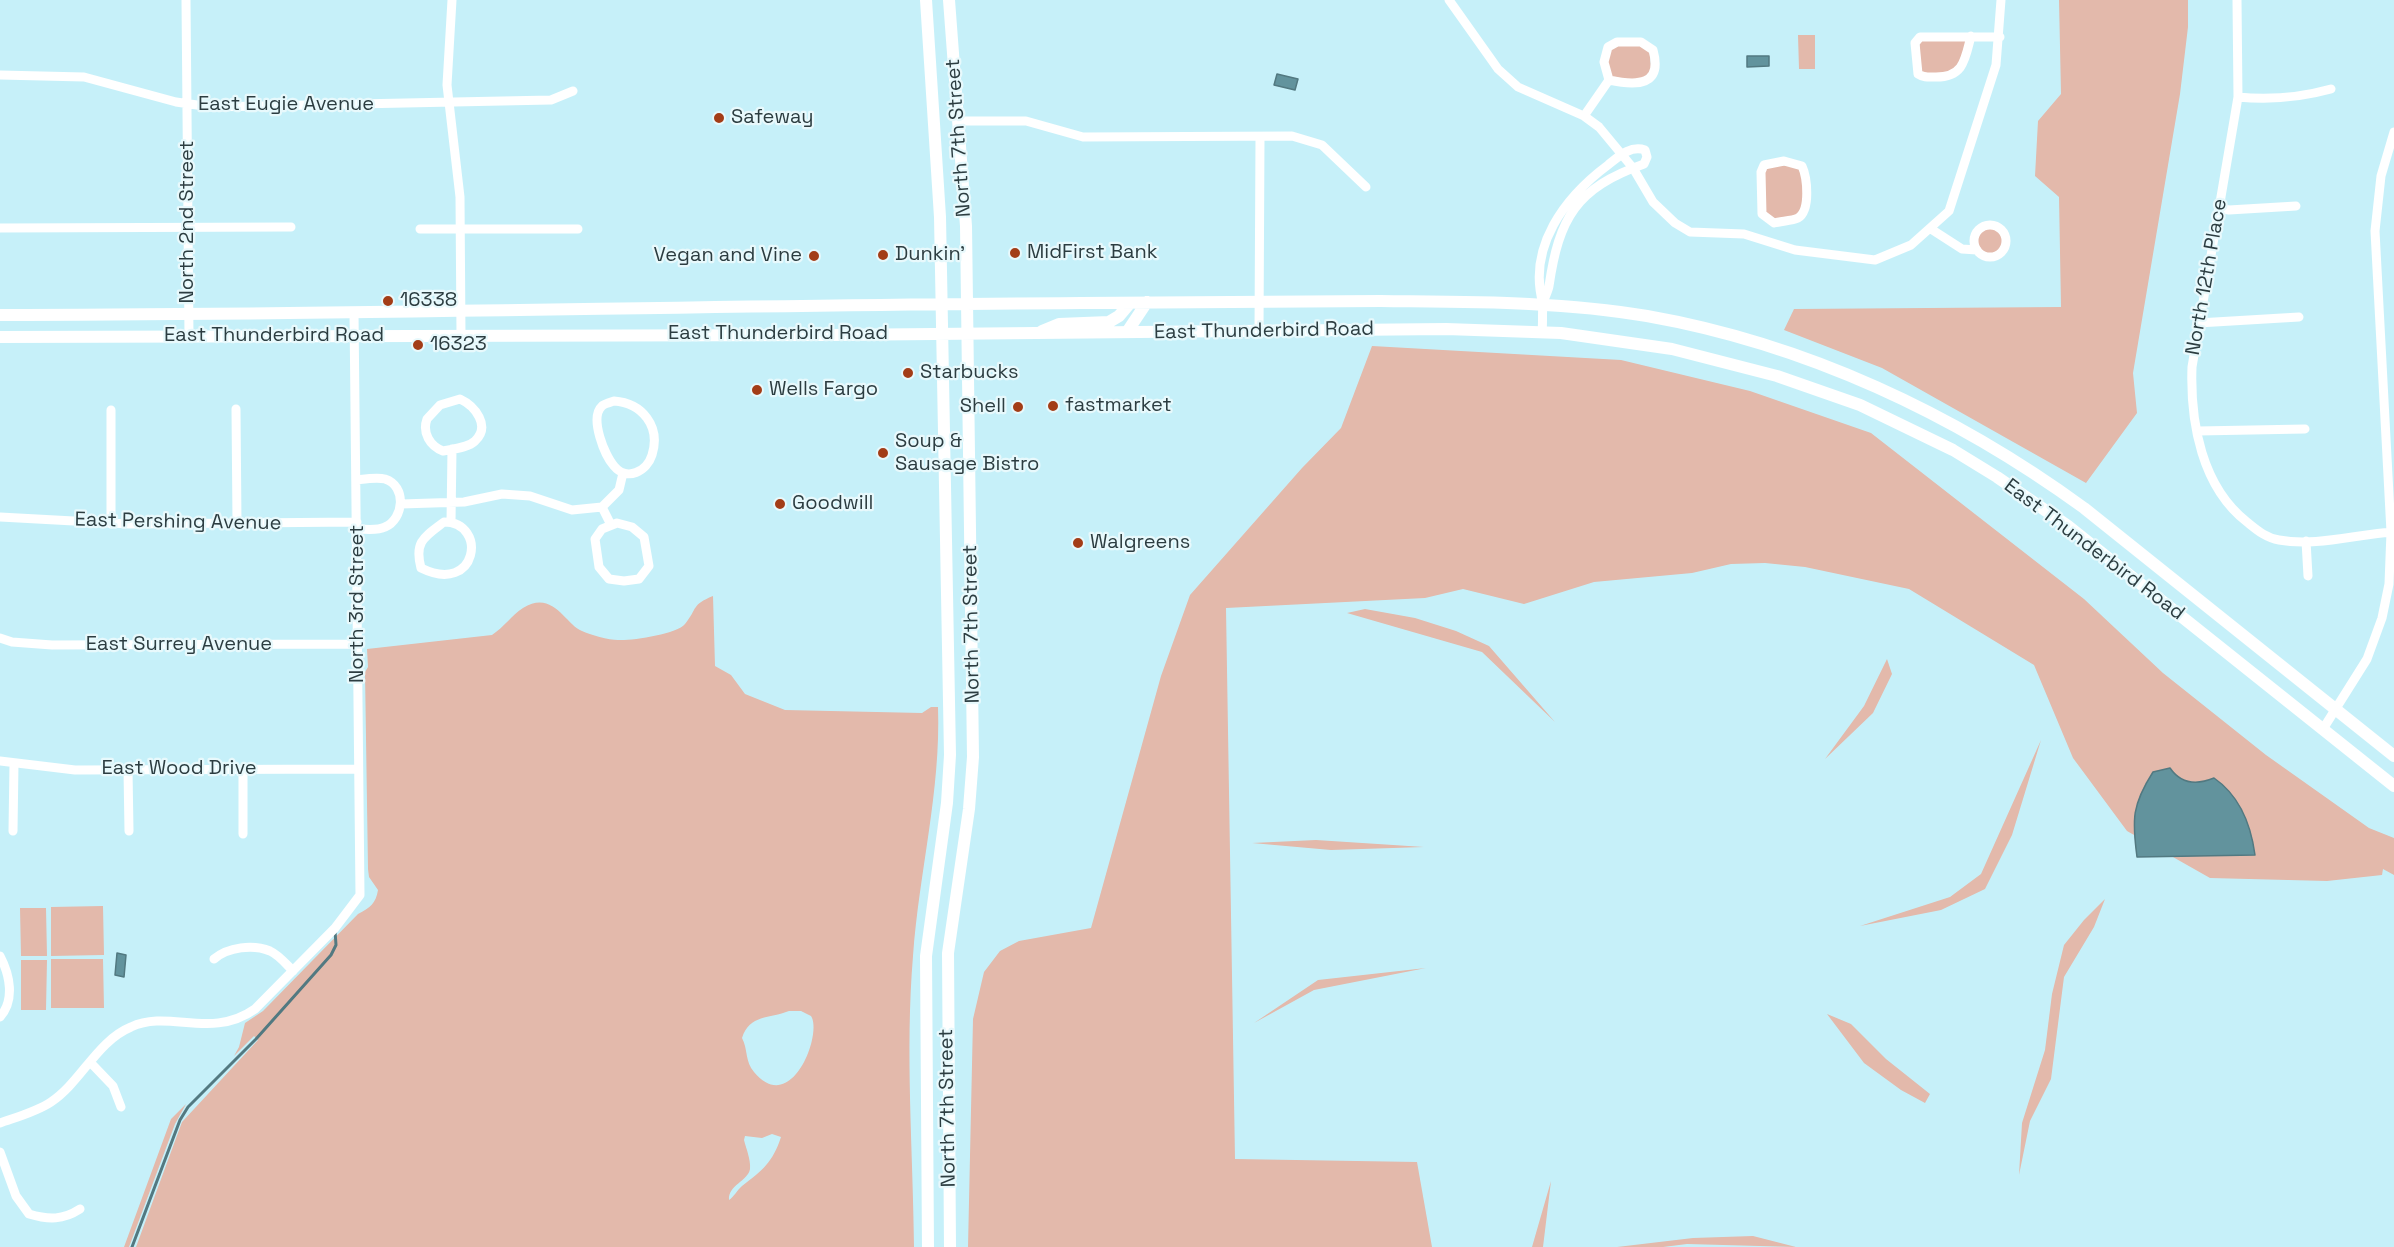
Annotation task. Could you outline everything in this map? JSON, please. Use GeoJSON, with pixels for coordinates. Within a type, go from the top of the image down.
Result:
{"type":"FeatureCollection","features":[{"type":"Feature","properties":{"kind":"main road","name":"North 7th Street"},"geometry":{"type":"LineString","coordinates":[[926,0],[940,217],[950,755],[947,803],[925,974],[928,1247]]}},
{"type":"Feature","properties":{"kind":"main road","name":"North 7th Street"},"geometry":{"type":"LineString","coordinates":[[949,0],[966,210],[973,766],[948,953],[950,1247]]}},
{"type":"Feature","properties":{"kind":"main road","name":"East Thunderbird Road"},"geometry":{"type":"LineString","coordinates":[[0,315],[189,315],[967,303],[1259,301],[1543,304],[1646,316],[1732,336],[1836,370],[1960,427],[2042,478],[2084,508],[2394,756]]}},
{"type":"Feature","properties":{"kind":"main road"},"geometry":{"type":"LineString","coordinates":[[1127,332],[1148,302]]}},
{"type":"Feature","properties":{"kind":"main road"},"geometry":{"type":"LineString","coordinates":[[1036,334],[1059,324],[1109,322],[1119,316],[1130,303]]}},
{"type":"Feature","properties":{"kind":"main road","name":"East Thunderbird Road"},"geometry":{"type":"LineString","coordinates":[[0,336],[1036,334],[1446,329],[1542,332],[1672,349],[1777,376],[1860,405],[1953,450],[2068,526],[2394,786]]}},
{"type":"Feature","properties":{"kind":"street","name":"North 2nd Street"},"geometry":{"type":"LineString","coordinates":[[186,0],[189,336]]}},
{"type":"Feature","properties":{"kind":"street"},"geometry":{"type":"LineString","coordinates":[[452,0],[446,66],[460,196],[461,335]]}},
{"type":"Feature","properties":{"kind":"street"},"geometry":{"type":"LineString","coordinates":[[1449,0],[1498,69],[1518,87],[1584,116],[1612,140],[1664,215],[1690,232],[1744,234],[1795,250],[1875,260],[1911,244],[1931,230],[1948,211],[1986,102],[2000,37],[2001,0]]}},
{"type":"Feature","properties":{"kind":"street","name":"North 12th Place"},"geometry":{"type":"LineString","coordinates":[[2237,0],[2238,97],[2198,323],[2191,383],[2206,467],[2217,490],[2235,512],[2261,533],[2279,540],[2306,541]]}},
{"type":"Feature","properties":{"kind":"street"},"geometry":{"type":"LineString","coordinates":[[1971,36],[1963,67],[1956,74],[1943,77],[1923,77],[1918,74],[1915,44],[1920,37],[1971,36],[2000,37]]}},
{"type":"Feature","properties":{"kind":"street"},"geometry":{"type":"LineString","coordinates":[[1641,42],[1653,50],[1657,65],[1652,78],[1646,81],[1609,80],[1604,71],[1604,53],[1613,43],[1641,42]]}},
{"type":"Feature","properties":{"kind":"street","name":"East Eugie Avenue"},"geometry":{"type":"LineString","coordinates":[[0,75],[84,77],[211,108],[551,100],[573,91]]}},
{"type":"Feature","properties":{"kind":"street"},"geometry":{"type":"LineString","coordinates":[[1584,116],[1609,80]]}},
{"type":"Feature","properties":{"kind":"street"},"geometry":{"type":"LineString","coordinates":[[2238,97],[2314,94],[2331,89]]}},
{"type":"Feature","properties":{"kind":"street"},"geometry":{"type":"LineString","coordinates":[[958,121],[1026,121],[1083,137],[1292,136],[1322,145],[1366,187]]}},
{"type":"Feature","properties":{"kind":"street"},"geometry":{"type":"LineString","coordinates":[[2323,729],[2367,659],[2382,618],[2390,576],[2392,532],[2375,231],[2381,176],[2394,132]]}},
{"type":"Feature","properties":{"kind":"street"},"geometry":{"type":"LineString","coordinates":[[1259,331],[1260,137]]}},
{"type":"Feature","properties":{"kind":"street"},"geometry":{"type":"LineString","coordinates":[[1542,332],[1543,304],[1555,249],[1568,219],[1594,188],[1611,177],[1646,162],[1645,150],[1636,149],[1622,154],[1588,179],[1568,201],[1549,234],[1541,261],[1538,286],[1543,304]]}},
{"type":"Feature","properties":{"kind":"street"},"geometry":{"type":"LineString","coordinates":[[1772,162],[1794,162],[1802,166],[1804,172],[1804,213],[1797,219],[1774,223],[1762,214],[1761,172],[1764,165],[1772,162]]}},
{"type":"Feature","properties":{"kind":"street"},"geometry":{"type":"LineString","coordinates":[[2218,208],[2229,210],[2296,206]]}},
{"type":"Feature","properties":{"kind":"street"},"geometry":{"type":"LineString","coordinates":[[1768,241],[1774,223]]}},
{"type":"Feature","properties":{"kind":"street"},"geometry":{"type":"LineString","coordinates":[[0,228],[291,227]]}},
{"type":"Feature","properties":{"kind":"street"},"geometry":{"type":"LineString","coordinates":[[420,230],[578,229]]}},
{"type":"Feature","properties":{"kind":"street"},"geometry":{"type":"LineString","coordinates":[[1931,230],[1962,249],[1977,250]]}},
{"type":"Feature","properties":{"kind":"street","name":"North 3rd Street"},"geometry":{"type":"LineString","coordinates":[[293,971],[335,928],[360,895],[354,312]]}},
{"type":"Feature","properties":{"kind":"street"},"geometry":{"type":"LineString","coordinates":[[2198,323],[2299,317]]}},
{"type":"Feature","properties":{"kind":"street"},"geometry":{"type":"LineString","coordinates":[[460,399],[476,408],[481,420],[480,434],[474,442],[452,449],[443,452],[433,446],[425,424],[440,405],[460,399]]}},
{"type":"Feature","properties":{"kind":"street"},"geometry":{"type":"LineString","coordinates":[[614,401],[630,402],[643,410],[653,438],[654,449],[649,464],[639,473],[623,473],[614,466],[599,436],[597,422],[602,406],[614,401]]}},
{"type":"Feature","properties":{"kind":"street"},"geometry":{"type":"LineString","coordinates":[[236,409],[237,523]]}},
{"type":"Feature","properties":{"kind":"street"},"geometry":{"type":"LineString","coordinates":[[111,410],[111,524]]}},
{"type":"Feature","properties":{"kind":"street"},"geometry":{"type":"LineString","coordinates":[[2198,431],[2305,429]]}},
{"type":"Feature","properties":{"kind":"street"},"geometry":{"type":"LineString","coordinates":[[451,522],[452,449]]}},
{"type":"Feature","properties":{"kind":"street"},"geometry":{"type":"LineString","coordinates":[[356,480],[385,479],[395,487],[401,504],[452,502],[502,494],[530,496],[572,510],[602,507],[619,490],[623,473]]}},
{"type":"Feature","properties":{"kind":"street","name":"East Pershing Avenue"},"geometry":{"type":"LineString","coordinates":[[0,517],[111,524],[357,525],[383,529],[394,522],[401,504]]}},
{"type":"Feature","properties":{"kind":"street"},"geometry":{"type":"LineString","coordinates":[[602,507],[611,525]]}},
{"type":"Feature","properties":{"kind":"street"},"geometry":{"type":"LineString","coordinates":[[444,522],[451,522],[461,524],[468,531],[470,559],[463,571],[453,575],[435,575],[421,568],[417,553],[420,543],[444,522]]}},
{"type":"Feature","properties":{"kind":"street"},"geometry":{"type":"LineString","coordinates":[[617,523],[632,527],[644,537],[649,566],[639,579],[624,581],[609,579],[599,567],[595,539],[602,529],[611,525],[617,523]]}},
{"type":"Feature","properties":{"kind":"street"},"geometry":{"type":"LineString","coordinates":[[2308,576],[2306,541],[2392,532]]}},
{"type":"Feature","properties":{"kind":"street","name":"East Surrey Avenue"},"geometry":{"type":"LineString","coordinates":[[0,638],[12,642],[52,645],[358,644]]}},
{"type":"Feature","properties":{"kind":"street","name":"East Wood Drive"},"geometry":{"type":"LineString","coordinates":[[0,761],[75,770],[358,769]]}},
{"type":"Feature","properties":{"kind":"street"},"geometry":{"type":"LineString","coordinates":[[12,831],[14,763]]}},
{"type":"Feature","properties":{"kind":"street"},"geometry":{"type":"LineString","coordinates":[[243,769],[243,834]]}},
{"type":"Feature","properties":{"kind":"street"},"geometry":{"type":"LineString","coordinates":[[128,770],[129,831]]}},
{"type":"Feature","properties":{"kind":"street"},"geometry":{"type":"LineString","coordinates":[[0,1123],[51,1102],[116,1036],[140,1023],[230,1023],[243,1018],[293,971],[270,951],[258,949],[230,949],[214,959]]}},
{"type":"Feature","properties":{"kind":"street"},"geometry":{"type":"LineString","coordinates":[[0,956],[8,970],[9,991],[9,1002],[0,1017]]}},
{"type":"Feature","properties":{"kind":"street"},"geometry":{"type":"LineString","coordinates":[[90,1062],[113,1086],[121,1107]]}},
{"type":"Feature","properties":{"kind":"street"},"geometry":{"type":"LineString","coordinates":[[0,1152],[16,1196],[29,1214],[53,1218],[68,1217],[80,1209]]}},
{"type":"Feature","properties":{"kind":"shaded area"},"geometry":{"type":"Polygon","coordinates":[[[2059,0],[2188,0],[2188,27],[2180,94],[2133,373],[2137,413],[2086,483],[1882,368],[1784,330],[1794,309],[2061,307],[2059,197],[2035,176],[2038,121],[2061,94],[2059,0]]]}},
{"type":"Feature","properties":{"kind":"shaded area"},"geometry":{"type":"Polygon","coordinates":[[[1798,35],[1815,35],[1815,69],[1799,69],[1798,35]]]}},
{"type":"Feature","properties":{"kind":"shaded area"},"geometry":{"type":"Polygon","coordinates":[[[1971,36],[1956,74],[1918,74],[1920,37],[1971,36]]]}},
{"type":"Feature","properties":{"kind":"shaded area"},"geometry":{"type":"Polygon","coordinates":[[[1613,43],[1649,45],[1652,78],[1615,82],[1604,62],[1613,43]]]}},
{"type":"Feature","properties":{"kind":"shaded area"},"geometry":{"type":"Polygon","coordinates":[[[1764,165],[1802,166],[1806,203],[1797,219],[1765,219],[1764,165]]]}},
{"type":"Feature","properties":{"kind":"shaded area"},"geometry":{"type":"Polygon","coordinates":[[[1990,225],[2001,230],[2006,241],[2001,252],[1990,257],[1979,252],[1974,241],[1979,230],[1990,225]]]}},
{"type":"Feature","properties":{"kind":"shaded area"},"geometry":{"type":"Polygon","coordinates":[[[1372,346],[1621,360],[1750,391],[1871,433],[2084,599],[2163,673],[2266,755],[2369,828],[2394,838],[2394,875],[2383,869],[2382,875],[2327,881],[2210,878],[2127,831],[2073,758],[2034,665],[1909,589],[1805,567],[1765,563],[1731,564],[1692,573],[1594,582],[1524,604],[1463,589],[1425,598],[1226,608],[1235,1159],[1417,1162],[1432,1247],[968,1247],[973,1019],[984,972],[1000,951],[1019,941],[1091,928],[1161,676],[1190,595],[1302,468],[1341,428],[1372,346]]]}},
{"type":"Feature","properties":{"kind":"shaded area"},"geometry":{"type":"Polygon","coordinates":[[[713,596],[715,666],[731,675],[745,694],[785,710],[922,713],[931,707],[938,707],[936,770],[916,925],[911,992],[910,1065],[914,1247],[136,1247],[182,1122],[258,1040],[254,1036],[234,1056],[239,1047],[245,1023],[263,1011],[358,914],[372,905],[376,898],[378,890],[369,877],[368,869],[365,672],[368,667],[367,649],[492,635],[515,614],[533,603],[550,605],[576,627],[590,634],[614,640],[643,638],[680,628],[698,605],[713,596]],[[789,1011],[755,1021],[745,1030],[742,1038],[751,1068],[768,1083],[780,1085],[791,1079],[801,1068],[808,1053],[814,1025],[811,1016],[801,1011],[789,1011]],[[772,1134],[762,1138],[745,1136],[750,1169],[746,1177],[732,1191],[729,1200],[770,1160],[781,1137],[772,1134]]]}},
{"type":"Feature","properties":{"kind":"shaded area"},"geometry":{"type":"Polygon","coordinates":[[[1365,609],[1415,618],[1456,631],[1489,646],[1555,722],[1482,652],[1347,613],[1365,609]]]}},
{"type":"Feature","properties":{"kind":"shaded area"},"geometry":{"type":"Polygon","coordinates":[[[1887,659],[1892,674],[1873,713],[1825,759],[1864,706],[1887,659]]]}},
{"type":"Feature","properties":{"kind":"shaded area"},"geometry":{"type":"Polygon","coordinates":[[[2041,740],[2012,835],[1985,889],[1941,910],[1860,926],[1950,897],[1981,874],[2041,740]]]}},
{"type":"Feature","properties":{"kind":"shaded area"},"geometry":{"type":"Polygon","coordinates":[[[1316,840],[1424,847],[1331,850],[1252,843],[1316,840]]]}},
{"type":"Feature","properties":{"kind":"shaded area"},"geometry":{"type":"Polygon","coordinates":[[[2105,899],[2094,927],[2064,977],[2051,1079],[2030,1121],[2019,1175],[2022,1123],[2045,1050],[2052,994],[2064,945],[2105,899]]]}},
{"type":"Feature","properties":{"kind":"shaded area"},"geometry":{"type":"Polygon","coordinates":[[[103,906],[104,955],[51,956],[51,907],[103,906]]]}},
{"type":"Feature","properties":{"kind":"shaded area"},"geometry":{"type":"Polygon","coordinates":[[[20,908],[46,908],[47,956],[21,956],[20,908]]]}},
{"type":"Feature","properties":{"kind":"shaded area"},"geometry":{"type":"Polygon","coordinates":[[[51,959],[103,959],[104,1008],[51,1008],[51,959]]]}},
{"type":"Feature","properties":{"kind":"shaded area"},"geometry":{"type":"Polygon","coordinates":[[[21,960],[47,960],[46,1010],[21,1010],[21,960]]]}},
{"type":"Feature","properties":{"kind":"shaded area"},"geometry":{"type":"Polygon","coordinates":[[[1426,968],[1314,990],[1254,1023],[1318,980],[1426,968]]]}},
{"type":"Feature","properties":{"kind":"shaded area"},"geometry":{"type":"Polygon","coordinates":[[[1827,1014],[1851,1024],[1886,1059],[1930,1094],[1925,1103],[1901,1090],[1864,1063],[1827,1014]]]}},
{"type":"Feature","properties":{"kind":"shaded area"},"geometry":{"type":"Polygon","coordinates":[[[186,1104],[175,1124],[129,1247],[124,1247],[171,1119],[186,1104]]]}},
{"type":"Feature","properties":{"kind":"shaded area"},"geometry":{"type":"Polygon","coordinates":[[[1551,1181],[1543,1247],[1532,1247],[1551,1181]]]}},
{"type":"Feature","properties":{"kind":"shaded area"},"geometry":{"type":"Polygon","coordinates":[[[1753,1236],[1796,1247],[1687,1244],[1663,1247],[1617,1247],[1693,1238],[1753,1236]]]}},
{"type":"Feature","properties":{"kind":"water"},"geometry":{"type":"Polygon","coordinates":[[[1747,56],[1769,56],[1769,66],[1747,67],[1747,56]]]}},
{"type":"Feature","properties":{"kind":"water"},"geometry":{"type":"Polygon","coordinates":[[[1277,74],[1298,79],[1295,90],[1274,85],[1277,74]]]}},
{"type":"Feature","properties":{"kind":"water"},"geometry":{"type":"Polygon","coordinates":[[[2170,768],[2179,777],[2190,782],[2202,782],[2214,778],[2231,793],[2247,822],[2255,855],[2137,857],[2134,822],[2137,803],[2153,772],[2170,768]]]}},
{"type":"Feature","properties":{"kind":"water"},"geometry":{"type":"Polygon","coordinates":[[[117,953],[126,955],[124,977],[115,975],[117,953]]]}},
{"type":"Feature","properties":{"kind":"waterway"},"geometry":{"type":"LineString","coordinates":[[132,1247],[180,1120],[188,1107],[256,1039],[331,955],[336,945],[335,931]]}},
{"type":"Feature","properties":{"kind":"place","name":"Safeway"},"geometry":{"type":"Point","coordinates":[719,118]}},
{"type":"Feature","properties":{"kind":"place","name":"MidFirst Bank"},"geometry":{"type":"Point","coordinates":[1015,253]}},
{"type":"Feature","properties":{"kind":"place","name":"Dunkin'"},"geometry":{"type":"Point","coordinates":[883,255]}},
{"type":"Feature","properties":{"kind":"place","name":"Vegan and Vine"},"geometry":{"type":"Point","coordinates":[814,256]}},
{"type":"Feature","properties":{"kind":"place","name":"16338"},"geometry":{"type":"Point","coordinates":[388,301]}},
{"type":"Feature","properties":{"kind":"place","name":"16323"},"geometry":{"type":"Point","coordinates":[418,345]}},
{"type":"Feature","properties":{"kind":"place","name":"Starbucks"},"geometry":{"type":"Point","coordinates":[908,373]}},
{"type":"Feature","properties":{"kind":"place","name":"Wells Fargo"},"geometry":{"type":"Point","coordinates":[757,390]}},
{"type":"Feature","properties":{"kind":"place","name":"fastmarket"},"geometry":{"type":"Point","coordinates":[1053,406]}},
{"type":"Feature","properties":{"kind":"place","name":"Shell"},"geometry":{"type":"Point","coordinates":[1018,407]}},
{"type":"Feature","properties":{"kind":"place","name":"Soup & Sausage Bistro"},"geometry":{"type":"Point","coordinates":[883,453]}},
{"type":"Feature","properties":{"kind":"place","name":"Goodwill"},"geometry":{"type":"Point","coordinates":[780,504]}},
{"type":"Feature","properties":{"kind":"place","name":"Walgreens"},"geometry":{"type":"Point","coordinates":[1078,543]}}]}
